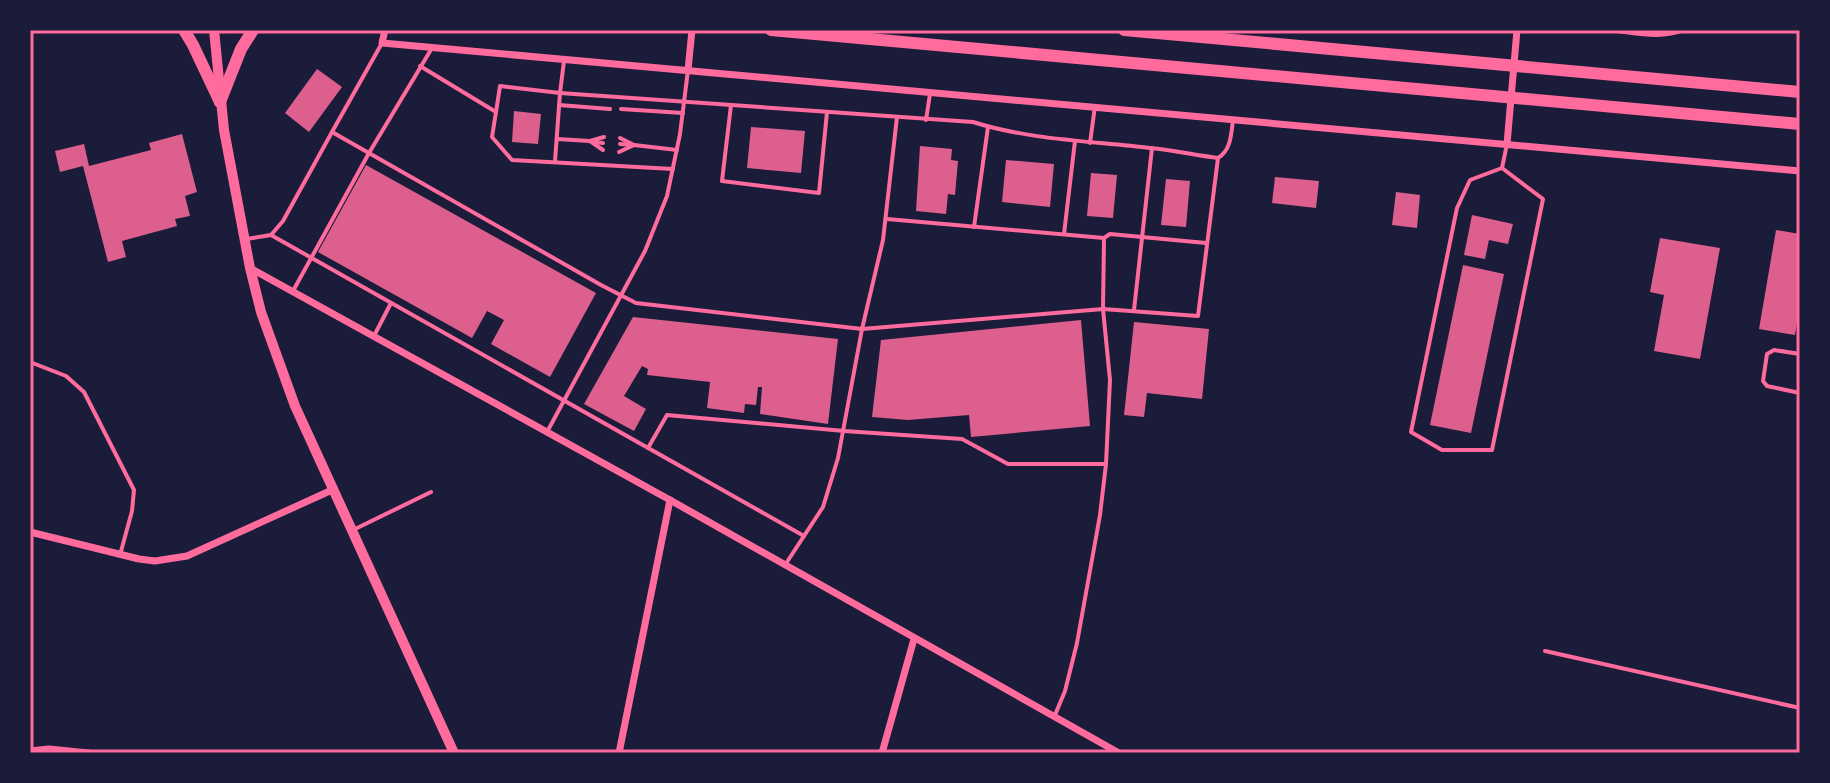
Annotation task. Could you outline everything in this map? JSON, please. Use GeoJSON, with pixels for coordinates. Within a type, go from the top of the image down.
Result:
{"type":"FeatureCollection","features":[{"type":"Feature","properties":{"kind":"highway"},"geometry":{"type":"LineString","coordinates":[[184,30],[220,102]]}},
{"type":"Feature","properties":{"kind":"highway"},"geometry":{"type":"LineString","coordinates":[[220,102],[241,49],[253,30]]}},
{"type":"Feature","properties":{"kind":"highway"},"geometry":{"type":"LineString","coordinates":[[771,30],[1800,124]]}},
{"type":"Feature","properties":{"kind":"highway"},"geometry":{"type":"LineString","coordinates":[[1124,30],[1797,90]]}},
{"type":"Feature","properties":{"kind":"main road"},"geometry":{"type":"LineString","coordinates":[[214,30],[220,102],[244,239],[261,312],[295,406],[454,753]]}},
{"type":"Feature","properties":{"kind":"street"},"geometry":{"type":"LineString","coordinates":[[385,30],[382,43],[1800,171]]}},
{"type":"Feature","properties":{"kind":"street"},"geometry":{"type":"LineString","coordinates":[[688,70],[692,30]]}},
{"type":"Feature","properties":{"kind":"street"},"geometry":{"type":"LineString","coordinates":[[1507,144],[1517,30]]}},
{"type":"Feature","properties":{"kind":"street"},"geometry":{"type":"LineString","coordinates":[[250,268],[1119,753]]}},
{"type":"Feature","properties":{"kind":"street"},"geometry":{"type":"LineString","coordinates":[[30,532],[155,561],[187,556],[332,490]]}},
{"type":"Feature","properties":{"kind":"street"},"geometry":{"type":"LineString","coordinates":[[619,753],[670,500]]}},
{"type":"Feature","properties":{"kind":"street"},"geometry":{"type":"LineString","coordinates":[[882,753],[914,639]]}},
{"type":"Feature","properties":{"kind":"street"},"geometry":{"type":"LineString","coordinates":[[30,751],[88,753]]}},
{"type":"Feature","properties":{"kind":"lane"},"geometry":{"type":"LineString","coordinates":[[1606,30],[1653,36],[1669,36],[1684,30]]}},
{"type":"Feature","properties":{"kind":"lane"},"geometry":{"type":"LineString","coordinates":[[271,235],[283,221],[382,43]]}},
{"type":"Feature","properties":{"kind":"lane"},"geometry":{"type":"LineString","coordinates":[[293,291],[369,153],[432,48]]}},
{"type":"Feature","properties":{"kind":"lane"},"geometry":{"type":"LineString","coordinates":[[555,161],[564,60]]}},
{"type":"Feature","properties":{"kind":"lane"},"geometry":{"type":"LineString","coordinates":[[420,66],[496,112]]}},
{"type":"Feature","properties":{"kind":"lane"},"geometry":{"type":"LineString","coordinates":[[547,432],[645,251],[667,196],[688,70]]}},
{"type":"Feature","properties":{"kind":"lane"},"geometry":{"type":"LineString","coordinates":[[673,169],[512,160],[492,137],[500,86],[560,93],[973,122],[1005,132],[1218,158],[1226,153],[1233,120]]}},
{"type":"Feature","properties":{"kind":"lane"},"geometry":{"type":"LineString","coordinates":[[926,120],[930,92]]}},
{"type":"Feature","properties":{"kind":"lane"},"geometry":{"type":"LineString","coordinates":[[559,105],[610,109]]}},
{"type":"Feature","properties":{"kind":"lane"},"geometry":{"type":"LineString","coordinates":[[731,105],[722,181],[819,193],[827,112]]}},
{"type":"Feature","properties":{"kind":"lane"},"geometry":{"type":"LineString","coordinates":[[1090,143],[1095,106]]}},
{"type":"Feature","properties":{"kind":"lane"},"geometry":{"type":"LineString","coordinates":[[621,109],[683,113]]}},
{"type":"Feature","properties":{"kind":"lane"},"geometry":{"type":"LineString","coordinates":[[785,565],[823,507],[835,470],[883,240],[897,117]]}},
{"type":"Feature","properties":{"kind":"lane"},"geometry":{"type":"LineString","coordinates":[[974,227],[988,127]]}},
{"type":"Feature","properties":{"kind":"lane"},"geometry":{"type":"LineString","coordinates":[[332,132],[636,303],[862,329],[1103,309],[1198,316],[1218,158]]}},
{"type":"Feature","properties":{"kind":"lane"},"geometry":{"type":"LineString","coordinates":[[557,139],[604,140]]}},
{"type":"Feature","properties":{"kind":"lane"},"geometry":{"type":"LineString","coordinates":[[590,141],[603,150]]}},
{"type":"Feature","properties":{"kind":"lane"},"geometry":{"type":"LineString","coordinates":[[620,141],[677,150]]}},
{"type":"Feature","properties":{"kind":"lane"},"geometry":{"type":"LineString","coordinates":[[1064,234],[1075,141]]}},
{"type":"Feature","properties":{"kind":"lane"},"geometry":{"type":"LineString","coordinates":[[1502,168],[1507,144]]}},
{"type":"Feature","properties":{"kind":"lane"},"geometry":{"type":"LineString","coordinates":[[619,152],[634,145]]}},
{"type":"Feature","properties":{"kind":"lane"},"geometry":{"type":"LineString","coordinates":[[1134,310],[1152,148]]}},
{"type":"Feature","properties":{"kind":"lane"},"geometry":{"type":"LineString","coordinates":[[1502,168],[1543,199],[1492,450],[1442,450],[1411,432],[1457,208],[1470,180],[1502,168]]}},
{"type":"Feature","properties":{"kind":"lane"},"geometry":{"type":"LineString","coordinates":[[886,219],[1104,238],[1110,234],[1207,243]]}},
{"type":"Feature","properties":{"kind":"lane"},"geometry":{"type":"LineString","coordinates":[[244,239],[271,235],[804,536]]}},
{"type":"Feature","properties":{"kind":"lane"},"geometry":{"type":"LineString","coordinates":[[1054,717],[1065,691],[1077,643],[1106,464],[1110,380],[1103,309],[1104,238]]}},
{"type":"Feature","properties":{"kind":"lane"},"geometry":{"type":"LineString","coordinates":[[374,336],[391,303]]}},
{"type":"Feature","properties":{"kind":"lane"},"geometry":{"type":"LineString","coordinates":[[1800,354],[1774,350],[1767,354],[1763,381],[1767,386],[1800,393]]}},
{"type":"Feature","properties":{"kind":"lane"},"geometry":{"type":"LineString","coordinates":[[30,362],[66,376],[84,392],[134,490],[132,511],[120,555]]}},
{"type":"Feature","properties":{"kind":"lane"},"geometry":{"type":"LineString","coordinates":[[648,448],[667,415],[962,439],[1008,464],[1106,464]]}},
{"type":"Feature","properties":{"kind":"lane"},"geometry":{"type":"LineString","coordinates":[[351,531],[431,492]]}},
{"type":"Feature","properties":{"kind":"lane"},"geometry":{"type":"LineString","coordinates":[[1545,651],[1800,708]]}},
{"type":"Feature","properties":{"kind":"building"},"geometry":{"type":"Polygon","coordinates":[[[317,69],[342,87],[309,132],[285,113],[317,69]]]}},
{"type":"Feature","properties":{"kind":"building"},"geometry":{"type":"Polygon","coordinates":[[[514,111],[541,114],[538,144],[512,142],[514,111]]]}},
{"type":"Feature","properties":{"kind":"building"},"geometry":{"type":"Polygon","coordinates":[[[751,127],[805,131],[801,173],[747,168],[751,127]]]}},
{"type":"Feature","properties":{"kind":"building"},"geometry":{"type":"Polygon","coordinates":[[[182,134],[197,192],[185,196],[190,216],[175,219],[177,226],[122,241],[126,257],[108,262],[83,166],[60,172],[55,151],[84,144],[89,166],[151,150],[149,143],[182,134]]]}},
{"type":"Feature","properties":{"kind":"building"},"geometry":{"type":"Polygon","coordinates":[[[920,146],[952,149],[951,160],[958,161],[955,195],[948,194],[946,214],[916,211],[920,146]]]}},
{"type":"Feature","properties":{"kind":"building"},"geometry":{"type":"Polygon","coordinates":[[[1006,160],[1054,164],[1050,207],[1002,202],[1006,160]]]}},
{"type":"Feature","properties":{"kind":"building"},"geometry":{"type":"Polygon","coordinates":[[[366,165],[596,293],[550,377],[491,344],[504,320],[487,311],[472,338],[318,252],[366,165]]]}},
{"type":"Feature","properties":{"kind":"building"},"geometry":{"type":"Polygon","coordinates":[[[1091,173],[1117,175],[1113,218],[1087,216],[1091,173]]]}},
{"type":"Feature","properties":{"kind":"building"},"geometry":{"type":"Polygon","coordinates":[[[1275,177],[1319,181],[1316,208],[1272,203],[1275,177]]]}},
{"type":"Feature","properties":{"kind":"building"},"geometry":{"type":"Polygon","coordinates":[[[1166,179],[1190,181],[1186,227],[1161,225],[1166,179]]]}},
{"type":"Feature","properties":{"kind":"building"},"geometry":{"type":"Polygon","coordinates":[[[1396,192],[1420,195],[1417,228],[1392,225],[1396,192]]]}},
{"type":"Feature","properties":{"kind":"building"},"geometry":{"type":"Polygon","coordinates":[[[1472,215],[1513,224],[1508,244],[1489,240],[1485,259],[1464,255],[1472,215]]]}},
{"type":"Feature","properties":{"kind":"building"},"geometry":{"type":"Polygon","coordinates":[[[1776,230],[1800,234],[1800,306],[1795,335],[1759,329],[1776,230]]]}},
{"type":"Feature","properties":{"kind":"building"},"geometry":{"type":"Polygon","coordinates":[[[1660,238],[1720,248],[1700,359],[1654,351],[1664,295],[1650,292],[1660,238]]]}},
{"type":"Feature","properties":{"kind":"building"},"geometry":{"type":"Polygon","coordinates":[[[1463,265],[1504,274],[1471,433],[1430,425],[1463,265]]]}},
{"type":"Feature","properties":{"kind":"building"},"geometry":{"type":"Polygon","coordinates":[[[633,317],[838,339],[828,424],[760,414],[762,387],[758,387],[756,405],[745,404],[744,413],[707,408],[710,382],[647,375],[648,369],[642,366],[624,396],[646,409],[634,431],[584,404],[633,317]]]}},
{"type":"Feature","properties":{"kind":"building"},"geometry":{"type":"Polygon","coordinates":[[[1081,320],[1090,426],[971,437],[969,415],[908,420],[872,417],[881,340],[1081,320]]]}},
{"type":"Feature","properties":{"kind":"building"},"geometry":{"type":"Polygon","coordinates":[[[1134,322],[1209,329],[1202,399],[1147,393],[1144,417],[1124,415],[1134,322]]]}}]}
